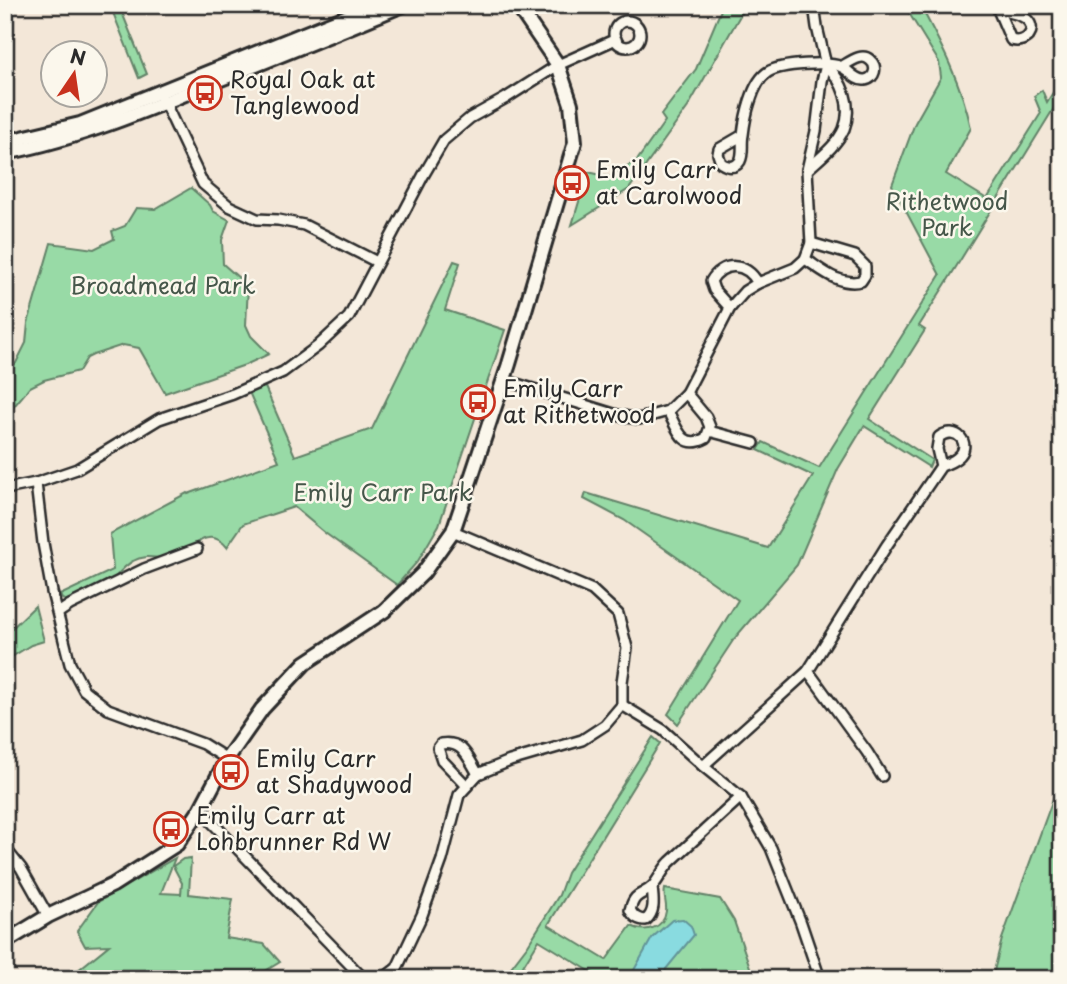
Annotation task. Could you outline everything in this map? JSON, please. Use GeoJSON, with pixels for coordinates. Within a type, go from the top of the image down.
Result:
{"type":"FeatureCollection","features":[{"type":"Feature","properties":{"kind":"street"},"geometry":{"type":"LineString","coordinates":[[5,153],[72,137],[375,5]]}},
{"type":"Feature","properties":{"kind":"street"},"geometry":{"type":"LineString","coordinates":[[5,142],[79,124],[163,97],[403,5]]}},
{"type":"Feature","properties":{"kind":"street"},"geometry":{"type":"LineString","coordinates":[[5,942],[48,916],[113,885],[177,844],[200,810],[227,759],[261,709],[305,663],[384,611],[424,573],[453,531],[504,380],[575,142],[571,104],[558,65],[517,5]]}},
{"type":"Feature","properties":{"kind":"street"},"geometry":{"type":"LineString","coordinates":[[504,380],[617,415],[639,419],[668,411],[686,393],[730,309],[745,291],[758,282],[795,268],[805,258],[811,243],[807,170],[826,65],[814,5]]}},
{"type":"Feature","properties":{"kind":"street"},"geometry":{"type":"LineString","coordinates":[[997,7],[1024,17],[1031,26],[1028,37],[1017,42],[1011,40],[997,7]]}},
{"type":"Feature","properties":{"kind":"street"},"geometry":{"type":"LineString","coordinates":[[5,487],[36,483],[77,469],[159,419],[233,394],[283,372],[318,346],[349,317],[444,140],[470,118],[558,65],[615,39]]}},
{"type":"Feature","properties":{"kind":"street"},"geometry":{"type":"LineString","coordinates":[[807,170],[844,129],[846,96],[837,75],[826,65]]}},
{"type":"Feature","properties":{"kind":"street"},"geometry":{"type":"LineString","coordinates":[[743,135],[754,89],[769,71],[786,66],[841,67]]}},
{"type":"Feature","properties":{"kind":"street"},"geometry":{"type":"LineString","coordinates":[[163,97],[203,184],[229,206],[257,219],[304,225],[377,262]]}},
{"type":"Feature","properties":{"kind":"street"},"geometry":{"type":"LineString","coordinates":[[805,258],[835,279],[851,283],[861,281],[866,275],[865,266],[855,257],[811,243]]}},
{"type":"Feature","properties":{"kind":"street"},"geometry":{"type":"LineString","coordinates":[[730,309],[710,281],[716,272],[726,267],[742,268],[753,274],[758,282]]}},
{"type":"Feature","properties":{"kind":"street"},"geometry":{"type":"LineString","coordinates":[[668,411],[686,441],[706,438],[710,427],[706,417],[686,393]]}},
{"type":"Feature","properties":{"kind":"street"},"geometry":{"type":"LineString","coordinates":[[709,431],[754,443]]}},
{"type":"Feature","properties":{"kind":"street"},"geometry":{"type":"LineString","coordinates":[[704,766],[808,671],[887,545],[941,466]]}},
{"type":"Feature","properties":{"kind":"street"},"geometry":{"type":"LineString","coordinates":[[36,483],[43,543],[58,613],[70,664],[84,690],[108,709],[203,744],[227,759]]}},
{"type":"Feature","properties":{"kind":"street"},"geometry":{"type":"LineString","coordinates":[[383,979],[397,968],[422,915],[442,860],[459,795],[478,774],[510,761],[582,740],[605,725],[622,705],[627,648],[618,614],[592,590],[453,531]]}},
{"type":"Feature","properties":{"kind":"street"},"geometry":{"type":"LineString","coordinates":[[58,613],[144,569],[197,549]]}},
{"type":"Feature","properties":{"kind":"street"},"geometry":{"type":"LineString","coordinates":[[808,671],[882,776]]}},
{"type":"Feature","properties":{"kind":"street"},"geometry":{"type":"LineString","coordinates":[[622,705],[663,730],[741,797],[771,848],[820,979]]}},
{"type":"Feature","properties":{"kind":"street"},"geometry":{"type":"LineString","coordinates":[[467,786],[442,760],[438,748],[441,744],[451,742],[461,748],[478,774]]}},
{"type":"Feature","properties":{"kind":"street"},"geometry":{"type":"LineString","coordinates":[[652,887],[670,862],[741,797]]}},
{"type":"Feature","properties":{"kind":"street"},"geometry":{"type":"LineString","coordinates":[[200,810],[364,979]]}},
{"type":"Feature","properties":{"kind":"street"},"geometry":{"type":"LineString","coordinates":[[5,848],[21,868],[48,916]]}},
{"type":"Feature","properties":{"kind":"green space"},"geometry":{"type":"Polygon","coordinates":[[[110,5],[119,5],[147,74],[139,78],[110,5]]]}},
{"type":"Feature","properties":{"kind":"green space"},"geometry":{"type":"Polygon","coordinates":[[[723,5],[746,5],[688,107],[629,189],[572,225],[588,172],[610,177],[638,159],[665,121],[661,115],[696,69],[723,5]]]}},
{"type":"Feature","properties":{"kind":"green space","name":"Rithetwood Park"},"geometry":{"type":"Polygon","coordinates":[[[904,5],[920,5],[950,65],[971,128],[946,174],[987,199],[1041,113],[1034,96],[1042,90],[1047,102],[1062,78],[1062,95],[919,326],[925,330],[869,419],[932,460],[929,467],[864,426],[838,469],[797,565],[734,639],[678,724],[668,714],[738,600],[624,520],[584,499],[586,493],[768,548],[813,476],[758,450],[763,442],[819,468],[940,275],[892,185],[915,123],[941,77],[939,62],[904,5]]]}},
{"type":"Feature","properties":{"kind":"green space","name":"Broadmead Park"},"geometry":{"type":"Polygon","coordinates":[[[191,188],[213,211],[229,220],[222,240],[223,264],[248,286],[246,325],[251,336],[269,354],[165,393],[139,348],[123,345],[87,358],[79,371],[44,380],[30,387],[5,417],[5,373],[16,363],[26,343],[28,323],[51,243],[94,249],[114,239],[112,231],[125,226],[136,208],[155,209],[191,188]]]}},
{"type":"Feature","properties":{"kind":"green space","name":"Emily Carr Park"},"geometry":{"type":"Polygon","coordinates":[[[454,261],[460,263],[445,310],[505,330],[439,525],[418,561],[397,585],[294,507],[243,524],[227,547],[219,540],[208,538],[176,557],[139,558],[124,568],[101,591],[69,602],[62,599],[60,595],[113,570],[110,534],[187,493],[279,461],[249,392],[265,387],[295,456],[372,429],[454,261]]]}},
{"type":"Feature","properties":{"kind":"green space"},"geometry":{"type":"Polygon","coordinates":[[[35,606],[44,641],[31,645],[5,661],[5,635],[35,606]]]}},
{"type":"Feature","properties":{"kind":"green space"},"geometry":{"type":"Polygon","coordinates":[[[653,737],[660,743],[548,925],[606,960],[631,926],[648,929],[662,922],[666,911],[665,889],[720,899],[734,921],[753,976],[750,979],[596,979],[596,975],[539,940],[515,979],[502,979],[528,945],[559,895],[567,873],[653,737]]]}},
{"type":"Feature","properties":{"kind":"green space"},"geometry":{"type":"Polygon","coordinates":[[[1062,774],[1062,979],[992,979],[1002,939],[1062,774]]]}},
{"type":"Feature","properties":{"kind":"green space"},"geometry":{"type":"Polygon","coordinates":[[[175,858],[161,893],[181,894],[182,883],[173,866],[183,859],[191,858],[189,894],[233,899],[226,938],[264,944],[280,962],[252,979],[67,979],[109,945],[85,946],[77,931],[98,902],[175,858]]]}},
{"type":"Feature","properties":{"kind":"water"},"geometry":{"type":"Polygon","coordinates":[[[683,919],[691,926],[694,935],[666,969],[663,979],[629,979],[652,938],[672,920],[683,919]]]}},
{"type":"Feature","properties":{"kind":"place","name":"Royal Oak at Tanglewood"},"geometry":{"type":"Point","coordinates":[205,93]}},
{"type":"Feature","properties":{"kind":"place","name":"Emily Carr at Carolwood"},"geometry":{"type":"Point","coordinates":[572,183]}},
{"type":"Feature","properties":{"kind":"place","name":"Emily Carr at Rithetwood"},"geometry":{"type":"Point","coordinates":[478,402]}},
{"type":"Feature","properties":{"kind":"place","name":"Emily Carr at Shadywood"},"geometry":{"type":"Point","coordinates":[231,772]}},
{"type":"Feature","properties":{"kind":"place","name":"Emily Carr at Lohbrunner Rd W"},"geometry":{"type":"Point","coordinates":[171,829]}}]}
